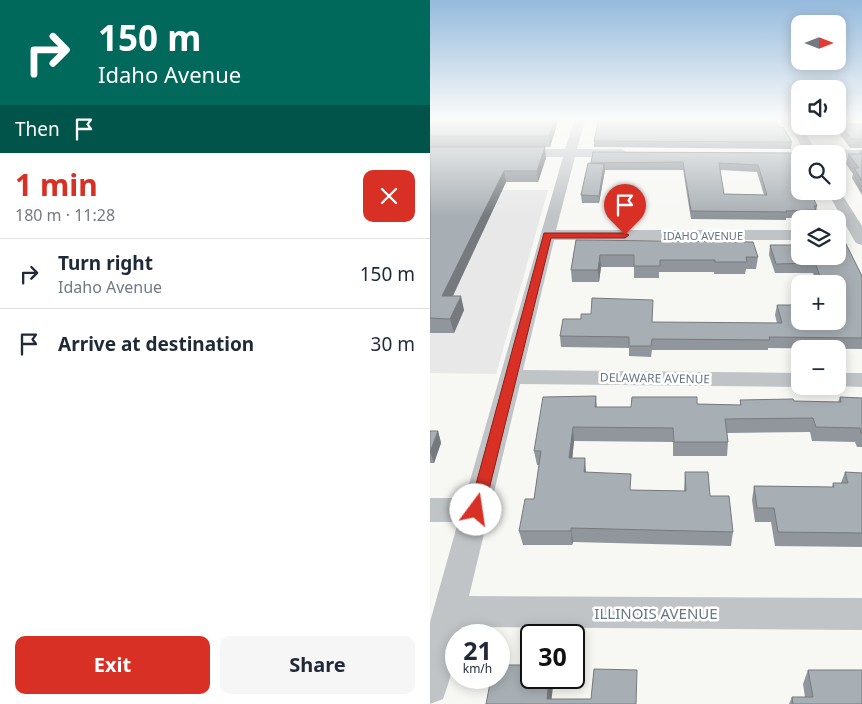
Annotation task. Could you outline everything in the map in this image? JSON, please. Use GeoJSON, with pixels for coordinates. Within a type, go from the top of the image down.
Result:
{"type":"FeatureCollection","features":[{"type":"Feature","properties":{"kind":"street"},"geometry":{"type":"LineString","coordinates":[[508,153],[631,153]]}},
{"type":"Feature","properties":{"kind":"street"},"geometry":{"type":"LineString","coordinates":[[430,686],[547,235],[572,153]]}},
{"type":"Feature","properties":{"kind":"street"},"geometry":{"type":"LineString","coordinates":[[846,154],[862,154]]}},
{"type":"Feature","properties":{"kind":"street"},"geometry":{"type":"LineString","coordinates":[[838,200],[857,237]]}},
{"type":"Feature","properties":{"kind":"street","name":"IDAHO AVENUE"},"geometry":{"type":"LineString","coordinates":[[547,235],[791,236]]}},
{"type":"Feature","properties":{"kind":"street","name":"DELAWARE AVENUE"},"geometry":{"type":"LineString","coordinates":[[510,377],[791,380]]}},
{"type":"Feature","properties":{"kind":"street"},"geometry":{"type":"LineString","coordinates":[[846,380],[862,380]]}},
{"type":"Feature","properties":{"kind":"street"},"geometry":{"type":"LineString","coordinates":[[430,510],[476,510]]}},
{"type":"Feature","properties":{"kind":"street","name":"ILLINOIS AVENUE"},"geometry":{"type":"LineString","coordinates":[[449,611],[862,614]]}},
{"type":"Feature","properties":{"kind":"shaded area"},"geometry":{"type":"Polygon","coordinates":[[[430,190],[548,190],[496,374],[430,373],[430,190]]]}},
{"type":"Feature","properties":{"kind":"building"},"geometry":{"type":"Polygon","coordinates":[[[430,151],[544,151],[537,171],[504,171],[442,296],[461,296],[450,319],[430,318],[430,151]]]}},
{"type":"Feature","properties":{"kind":"building"},"geometry":{"type":"Polygon","coordinates":[[[593,152],[791,153],[791,200],[814,200],[817,206],[814,206],[816,210],[791,210],[787,212],[691,211],[683,162],[591,163],[593,152]],[[719,163],[724,194],[767,195],[758,165],[719,163]]]}},
{"type":"Feature","properties":{"kind":"building"},"geometry":{"type":"Polygon","coordinates":[[[848,154],[862,154],[862,181],[854,168],[859,168],[848,154]]]}},
{"type":"Feature","properties":{"kind":"building"},"geometry":{"type":"Polygon","coordinates":[[[588,163],[604,164],[599,196],[581,195],[588,163]]]}},
{"type":"Feature","properties":{"kind":"building"},"geometry":{"type":"Polygon","coordinates":[[[576,240],[753,242],[758,257],[746,257],[747,262],[660,260],[660,266],[634,266],[634,255],[600,255],[598,270],[571,270],[576,240]]]}},
{"type":"Feature","properties":{"kind":"building"},"geometry":{"type":"Polygon","coordinates":[[[846,244],[862,276],[862,338],[769,337],[770,340],[652,339],[651,346],[629,346],[629,337],[560,336],[563,319],[581,319],[581,314],[591,314],[592,298],[653,300],[652,322],[782,323],[777,305],[791,305],[791,330],[846,330],[846,275],[820,275],[816,265],[846,265],[846,244]]]}},
{"type":"Feature","properties":{"kind":"building"},"geometry":{"type":"Polygon","coordinates":[[[770,245],[791,245],[791,264],[776,264],[770,245]]]}},
{"type":"Feature","properties":{"kind":"building"},"geometry":{"type":"Polygon","coordinates":[[[596,396],[595,407],[631,407],[632,397],[697,397],[697,404],[741,405],[740,400],[793,399],[794,401],[841,402],[840,397],[862,398],[862,433],[860,428],[816,427],[813,418],[725,419],[728,442],[674,442],[673,428],[573,427],[569,458],[585,458],[584,472],[631,474],[630,490],[686,491],[685,472],[708,472],[710,496],[729,496],[733,532],[571,528],[571,531],[519,531],[525,499],[534,499],[541,451],[534,451],[543,397],[596,396]]]}},
{"type":"Feature","properties":{"kind":"building"},"geometry":{"type":"Polygon","coordinates":[[[430,431],[438,431],[430,452],[430,431]]]}},
{"type":"Feature","properties":{"kind":"building"},"geometry":{"type":"Polygon","coordinates":[[[845,472],[862,473],[862,533],[778,532],[774,508],[757,508],[754,486],[834,487],[833,483],[848,483],[845,472]]]}},
{"type":"Feature","properties":{"kind":"building"},"geometry":{"type":"Polygon","coordinates":[[[510,665],[520,665],[520,689],[548,689],[547,699],[591,699],[594,669],[637,670],[636,704],[486,704],[489,689],[510,689],[510,665]]]}},
{"type":"Feature","properties":{"kind":"building"},"geometry":{"type":"Polygon","coordinates":[[[808,670],[862,670],[862,704],[793,704],[792,697],[813,697],[808,670]]]}},
{"type":"Feature","properties":{"kind":"route"},"geometry":{"type":"LineString","coordinates":[[476,510],[547,235],[625,235]]}}]}
